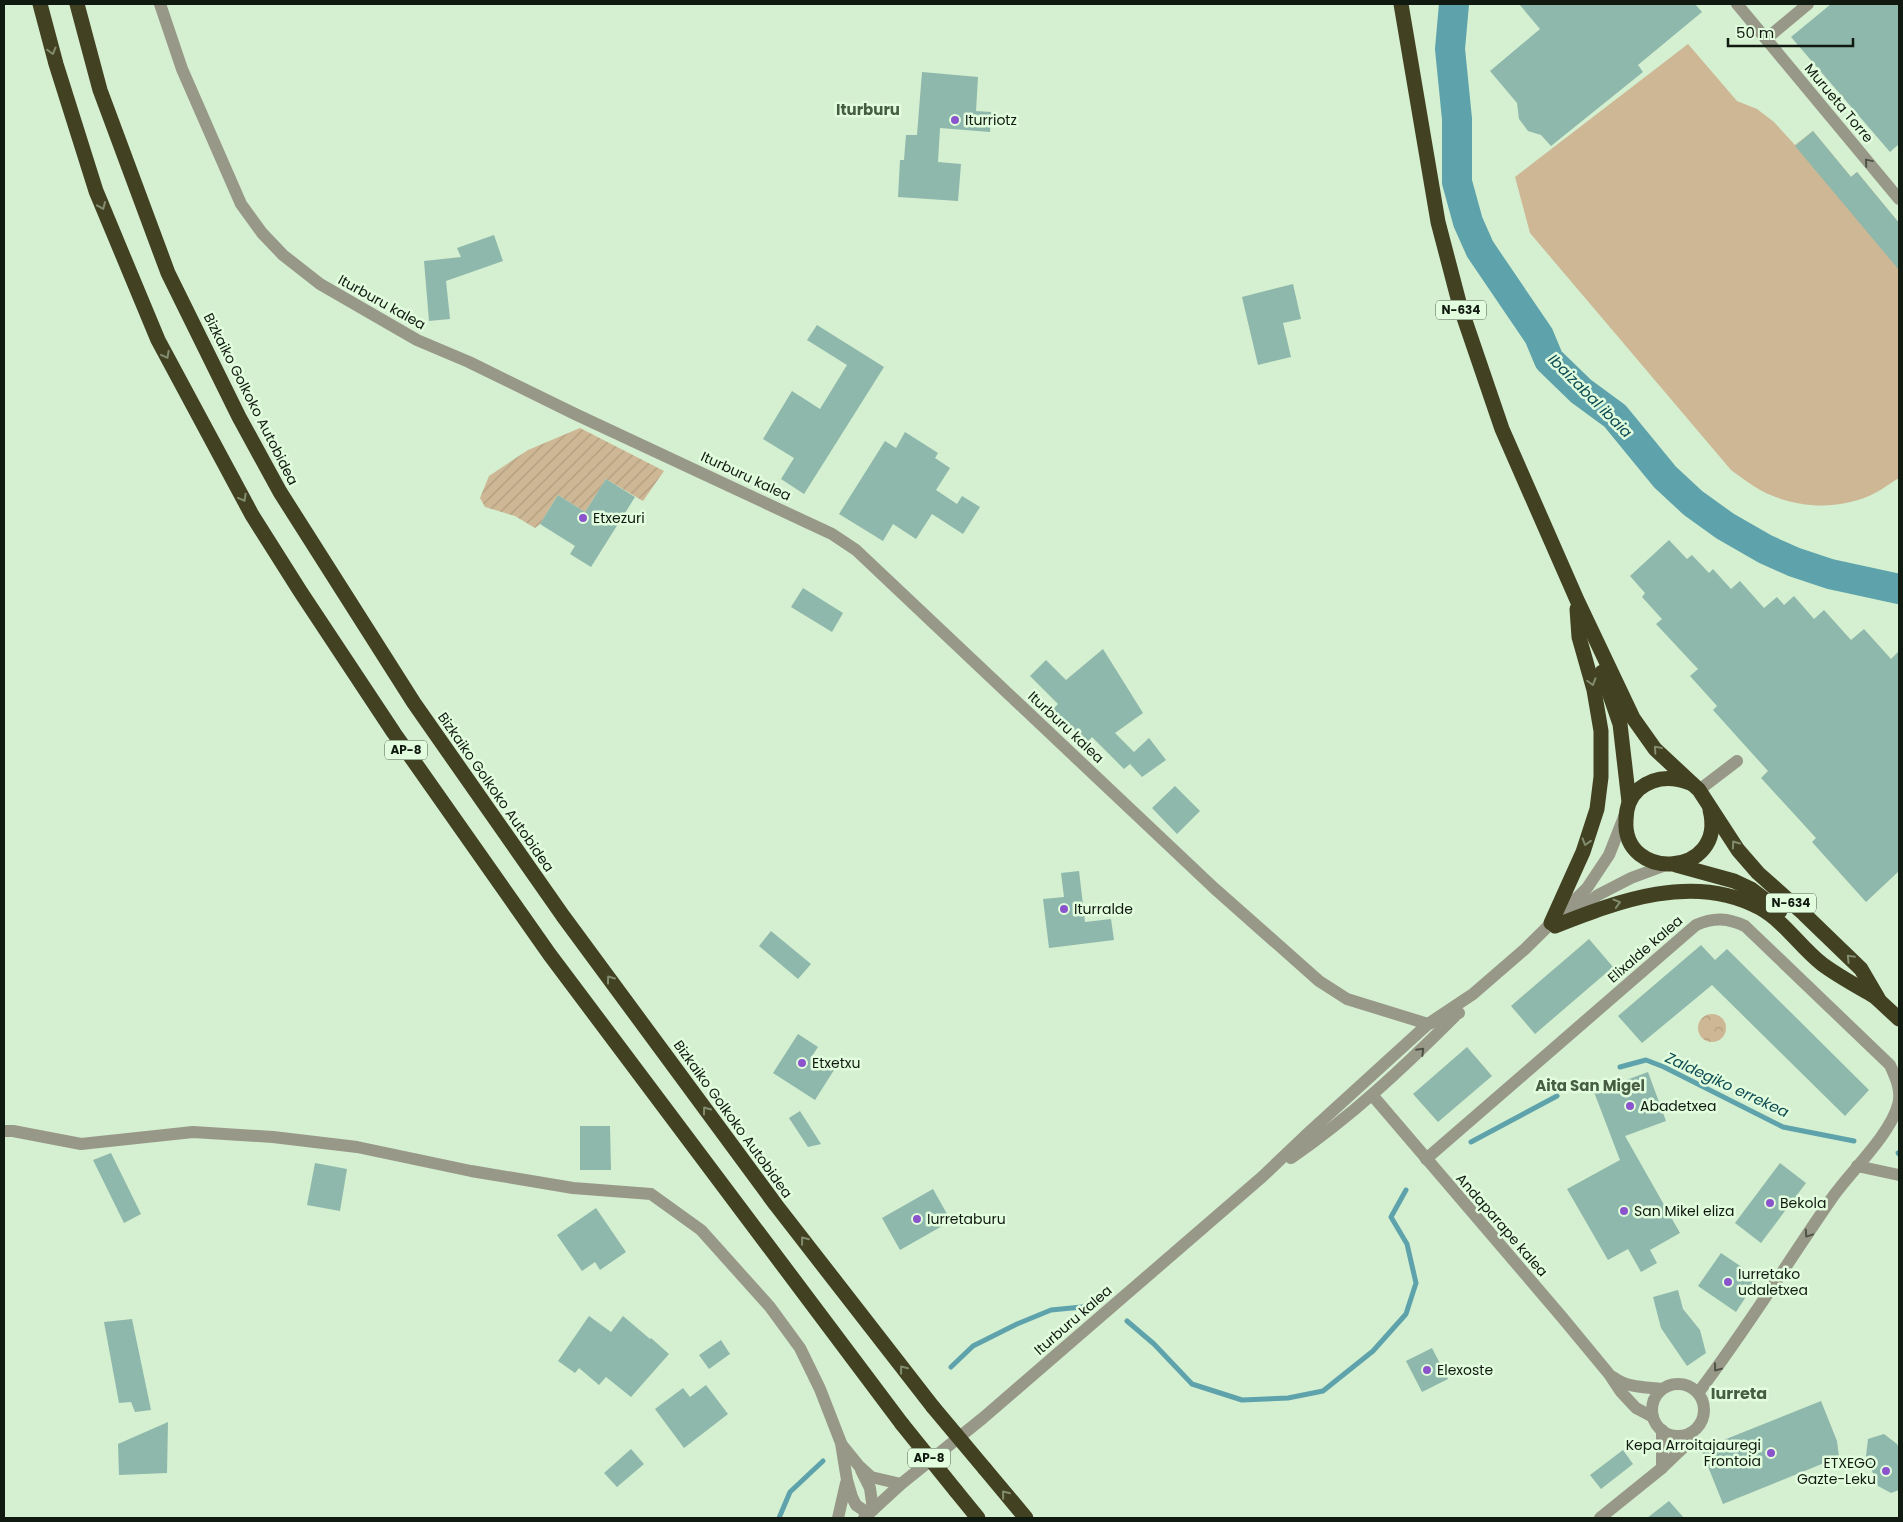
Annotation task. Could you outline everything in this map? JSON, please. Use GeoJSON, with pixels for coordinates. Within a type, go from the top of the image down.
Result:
{"type":"FeatureCollection","features":[{"type":"Feature","properties":{"kind":"highway","name":"AP-8"},"geometry":{"type":"LineString","coordinates":[[40,4],[56,64],[96,192],[158,340],[252,514],[300,591],[394,733],[539,939],[902,1424],[978,1518]]}},
{"type":"Feature","properties":{"kind":"highway","name":"Bizkaiko Golkoko Autobidea"},"geometry":{"type":"LineString","coordinates":[[77,4],[100,90],[168,273],[239,417],[280,492],[414,703],[563,916],[776,1205],[934,1407],[1026,1518]]}},
{"type":"Feature","properties":{"kind":"highway","name":"N-634"},"geometry":{"type":"LineString","coordinates":[[1401,4],[1438,222],[1460,306],[1502,429],[1576,600],[1633,718],[1655,749],[1695,787],[1709,804],[1738,850],[1758,873],[1861,969],[1878,998]]}},
{"type":"Feature","properties":{"kind":"highway","name":"N-634"},"geometry":{"type":"LineString","coordinates":[[1576,600],[1620,724],[1628,807],[1625,826],[1629,841],[1638,853],[1651,862],[1671,865],[1734,881],[1751,889],[1788,917],[1838,966],[1878,998],[1899,1019]]}},
{"type":"Feature","properties":{"kind":"highway"},"geometry":{"type":"LineString","coordinates":[[1553,924],[1583,852],[1597,809],[1601,777],[1601,731],[1594,690],[1579,637],[1576,600]]}},
{"type":"Feature","properties":{"kind":"highway"},"geometry":{"type":"LineString","coordinates":[[1628,807],[1638,790],[1649,782],[1663,778],[1678,779],[1695,787]]}},
{"type":"Feature","properties":{"kind":"highway"},"geometry":{"type":"LineString","coordinates":[[1671,865],[1688,861],[1699,853],[1707,843],[1712,824],[1709,804]]}},
{"type":"Feature","properties":{"kind":"highway"},"geometry":{"type":"LineString","coordinates":[[1553,924],[1644,895],[1682,891],[1712,892],[1760,908],[1777,920],[1823,965],[1878,998]]}},
{"type":"Feature","properties":{"kind":"street","name":"Iturburu kalea"},"geometry":{"type":"LineString","coordinates":[[160,4],[182,69],[241,204],[262,233],[283,255],[320,284],[417,340],[469,362],[574,414],[823,530],[856,550],[1214,888],[1319,981],[1346,999],[1428,1024]]}},
{"type":"Feature","properties":{"kind":"street","name":"Murueta Torre"},"geometry":{"type":"LineString","coordinates":[[1737,4],[1899,199]]}},
{"type":"Feature","properties":{"kind":"street"},"geometry":{"type":"LineString","coordinates":[[1766,39],[1808,4]]}},
{"type":"Feature","properties":{"kind":"street"},"geometry":{"type":"LineString","coordinates":[[1695,787],[1737,761]]}},
{"type":"Feature","properties":{"kind":"street"},"geometry":{"type":"LineString","coordinates":[[1262,1177],[1428,1024],[1473,994],[1553,924],[1587,888],[1609,854],[1628,807]]}},
{"type":"Feature","properties":{"kind":"street"},"geometry":{"type":"LineString","coordinates":[[1553,924],[1598,895],[1632,878],[1671,865]]}},
{"type":"Feature","properties":{"kind":"street","name":"Elixalde kalea"},"geometry":{"type":"LineString","coordinates":[[1426,1159],[1696,925],[1709,919],[1732,919],[1745,926],[1890,1065],[1899,1085],[1898,1104],[1893,1119],[1833,1196],[1722,1361],[1698,1393]]}},
{"type":"Feature","properties":{"kind":"street"},"geometry":{"type":"LineString","coordinates":[[1262,1177],[1321,1137],[1373,1096],[1400,1072],[1468,1004],[1473,994]]}},
{"type":"Feature","properties":{"kind":"street"},"geometry":{"type":"LineString","coordinates":[[1428,1024],[1459,1013]]}},
{"type":"Feature","properties":{"kind":"street"},"geometry":{"type":"LineString","coordinates":[[1373,1096],[1376,1083],[1402,1056],[1409,1041]]}},
{"type":"Feature","properties":{"kind":"street"},"geometry":{"type":"LineString","coordinates":[[1301,1140],[1319,1131],[1355,1101],[1373,1096]]}},
{"type":"Feature","properties":{"kind":"street","name":"Andaparape kalea"},"geometry":{"type":"LineString","coordinates":[[1373,1096],[1609,1374],[1621,1392],[1636,1408],[1653,1417]]}},
{"type":"Feature","properties":{"kind":"street"},"geometry":{"type":"LineString","coordinates":[[4,1131],[13,1131],[80,1144],[193,1132],[273,1137],[357,1147],[471,1171],[573,1188],[650,1194],[701,1230],[770,1307],[800,1348],[820,1389],[841,1443],[847,1480],[852,1497],[856,1505],[869,1514]]}},
{"type":"Feature","properties":{"kind":"street"},"geometry":{"type":"LineString","coordinates":[[1857,1166],[1899,1176]]}},
{"type":"Feature","properties":{"kind":"street","name":"Iturburu kalea"},"geometry":{"type":"LineString","coordinates":[[869,1514],[901,1484],[982,1418],[1262,1177]]}},
{"type":"Feature","properties":{"kind":"street"},"geometry":{"type":"LineString","coordinates":[[1600,1518],[1662,1468],[1686,1445],[1690,1433],[1701,1422],[1704,1415],[1702,1400],[1692,1387],[1677,1383],[1662,1389],[1642,1387],[1622,1383],[1609,1374]]}},
{"type":"Feature","properties":{"kind":"street"},"geometry":{"type":"LineString","coordinates":[[1662,1389],[1653,1402],[1653,1417],[1662,1430],[1675,1436],[1690,1433]]}},
{"type":"Feature","properties":{"kind":"street"},"geometry":{"type":"LineString","coordinates":[[1662,1430],[1662,1468]]}},
{"type":"Feature","properties":{"kind":"street"},"geometry":{"type":"LineString","coordinates":[[841,1443],[858,1466],[870,1488],[869,1514]]}},
{"type":"Feature","properties":{"kind":"street"},"geometry":{"type":"LineString","coordinates":[[858,1466],[871,1477],[901,1484]]}},
{"type":"Feature","properties":{"kind":"street"},"geometry":{"type":"LineString","coordinates":[[838,1518],[847,1480]]}},
{"type":"Feature","properties":{"kind":"green space"},"geometry":{"type":"Polygon","coordinates":[[[1688,44],[1737,101],[1757,109],[1774,122],[1795,145],[1813,131],[1851,177],[1857,172],[1899,223],[1899,478],[1877,492],[1863,498],[1834,505],[1805,504],[1790,501],[1762,491],[1731,470],[1530,233],[1515,177],[1688,44]]]}},
{"type":"Feature","properties":{"kind":"green space"},"geometry":{"type":"Polygon","coordinates":[[[580,428],[664,471],[643,501],[606,479],[585,512],[558,495],[540,524],[535,528],[515,516],[485,507],[480,498],[489,476],[528,450],[580,428]]]}},
{"type":"Feature","properties":{"kind":"green space"},"geometry":{"type":"Polygon","coordinates":[[[1712,1014],[1722,1018],[1726,1028],[1722,1038],[1712,1042],[1702,1038],[1698,1028],[1702,1018],[1712,1014]]]}},
{"type":"Feature","properties":{"kind":"building"},"geometry":{"type":"Polygon","coordinates":[[[1519,4],[1695,4],[1702,12],[1638,65],[1643,72],[1551,146],[1541,135],[1528,131],[1519,119],[1517,103],[1490,71],[1540,29],[1519,4]]]}},
{"type":"Feature","properties":{"kind":"building"},"geometry":{"type":"Polygon","coordinates":[[[1831,4],[1899,4],[1899,144],[1890,152],[1791,37],[1831,4]]]}},
{"type":"Feature","properties":{"kind":"building","name":"Iturriotz"},"geometry":{"type":"Polygon","coordinates":[[[922,72],[978,77],[976,111],[991,112],[990,132],[940,128],[938,162],[961,164],[958,201],[898,197],[900,160],[904,160],[906,135],[917,135],[922,72]]]}},
{"type":"Feature","properties":{"kind":"building"},"geometry":{"type":"Polygon","coordinates":[[[1813,131],[1851,177],[1857,172],[1899,223],[1899,270],[1795,146],[1813,131]]]}},
{"type":"Feature","properties":{"kind":"building"},"geometry":{"type":"Polygon","coordinates":[[[494,235],[503,261],[446,281],[450,319],[429,321],[424,261],[461,257],[457,248],[494,235]]]}},
{"type":"Feature","properties":{"kind":"building"},"geometry":{"type":"Polygon","coordinates":[[[1293,284],[1301,319],[1283,323],[1291,357],[1258,365],[1242,297],[1293,284]]]}},
{"type":"Feature","properties":{"kind":"building"},"geometry":{"type":"Polygon","coordinates":[[[817,325],[884,367],[804,494],[781,479],[794,458],[763,439],[792,391],[820,409],[847,365],[807,340],[817,325]]]}},
{"type":"Feature","properties":{"kind":"building"},"geometry":{"type":"Polygon","coordinates":[[[905,432],[938,453],[935,458],[950,468],[936,490],[957,504],[962,496],[980,507],[963,534],[932,514],[916,539],[893,524],[883,541],[839,514],[885,441],[896,448],[905,432]]]}},
{"type":"Feature","properties":{"kind":"building","name":"Etxezuri"},"geometry":{"type":"Polygon","coordinates":[[[606,479],[635,497],[591,567],[570,554],[575,546],[540,524],[558,495],[585,512],[606,479]]]}},
{"type":"Feature","properties":{"kind":"building"},"geometry":{"type":"Polygon","coordinates":[[[1669,540],[1687,559],[1692,555],[1709,573],[1713,569],[1731,589],[1740,581],[1764,608],[1777,597],[1784,605],[1794,596],[1814,619],[1824,610],[1851,640],[1864,629],[1891,659],[1899,651],[1899,871],[1866,902],[1812,842],[1816,838],[1761,778],[1768,771],[1713,710],[1717,706],[1690,676],[1698,669],[1656,624],[1662,619],[1642,597],[1645,593],[1630,576],[1669,540]]]}},
{"type":"Feature","properties":{"kind":"building"},"geometry":{"type":"Polygon","coordinates":[[[803,588],[843,613],[832,632],[791,607],[803,588]]]}},
{"type":"Feature","properties":{"kind":"building"},"geometry":{"type":"Polygon","coordinates":[[[1103,649],[1143,713],[1115,733],[1134,752],[1149,738],[1166,760],[1142,777],[1130,764],[1124,769],[1092,737],[1087,743],[1053,709],[1058,704],[1030,676],[1046,660],[1066,680],[1103,649]]]}},
{"type":"Feature","properties":{"kind":"building"},"geometry":{"type":"Polygon","coordinates":[[[1175,786],[1200,811],[1177,834],[1152,808],[1175,786]]]}},
{"type":"Feature","properties":{"kind":"building","name":"Iturralde"},"geometry":{"type":"Polygon","coordinates":[[[1079,871],[1085,922],[1111,919],[1114,940],[1049,948],[1043,899],[1064,897],[1061,873],[1079,871]]]}},
{"type":"Feature","properties":{"kind":"building"},"geometry":{"type":"Polygon","coordinates":[[[771,931],[811,964],[798,979],[759,946],[771,931]]]}},
{"type":"Feature","properties":{"kind":"building"},"geometry":{"type":"Polygon","coordinates":[[[1589,939],[1613,967],[1535,1034],[1511,1006],[1589,939]]]}},
{"type":"Feature","properties":{"kind":"building"},"geometry":{"type":"Polygon","coordinates":[[[1701,945],[1715,960],[1727,949],[1869,1090],[1845,1116],[1712,985],[1642,1043],[1618,1016],[1701,945]]]}},
{"type":"Feature","properties":{"kind":"building","name":"Etxetxu"},"geometry":{"type":"Polygon","coordinates":[[[798,1034],[818,1047],[812,1056],[834,1070],[815,1100],[773,1073],[798,1034]]]}},
{"type":"Feature","properties":{"kind":"building"},"geometry":{"type":"Polygon","coordinates":[[[1467,1047],[1492,1076],[1438,1122],[1413,1094],[1467,1047]]]}},
{"type":"Feature","properties":{"kind":"building","name":"San Mikel eliza"},"geometry":{"type":"Polygon","coordinates":[[[1648,1072],[1666,1121],[1625,1136],[1680,1233],[1650,1250],[1657,1263],[1641,1272],[1628,1249],[1608,1260],[1567,1189],[1620,1160],[1594,1092],[1648,1072]]]}},
{"type":"Feature","properties":{"kind":"building"},"geometry":{"type":"Polygon","coordinates":[[[800,1111],[821,1144],[808,1147],[789,1118],[800,1111]]]}},
{"type":"Feature","properties":{"kind":"building"},"geometry":{"type":"Polygon","coordinates":[[[580,1126],[610,1126],[611,1170],[580,1170],[580,1126]]]}},
{"type":"Feature","properties":{"kind":"building"},"geometry":{"type":"Polygon","coordinates":[[[111,1153],[141,1214],[124,1223],[93,1160],[111,1153]]]}},
{"type":"Feature","properties":{"kind":"building"},"geometry":{"type":"Polygon","coordinates":[[[315,1163],[347,1169],[340,1211],[307,1205],[315,1163]]]}},
{"type":"Feature","properties":{"kind":"building","name":"Bekola"},"geometry":{"type":"Polygon","coordinates":[[[1780,1163],[1806,1183],[1761,1243],[1735,1223],[1780,1163]]]}},
{"type":"Feature","properties":{"kind":"building","name":"Iurretaburu"},"geometry":{"type":"Polygon","coordinates":[[[933,1189],[951,1221],[900,1250],[882,1218],[933,1189]]]}},
{"type":"Feature","properties":{"kind":"building"},"geometry":{"type":"Polygon","coordinates":[[[596,1208],[626,1252],[600,1270],[595,1262],[582,1271],[557,1235],[596,1208]]]}},
{"type":"Feature","properties":{"kind":"building","name":"Iurretako udaletxea"},"geometry":{"type":"Polygon","coordinates":[[[1721,1253],[1758,1278],[1736,1312],[1698,1286],[1721,1253]]]}},
{"type":"Feature","properties":{"kind":"building"},"geometry":{"type":"Polygon","coordinates":[[[1678,1290],[1683,1309],[1700,1330],[1706,1353],[1687,1366],[1661,1328],[1653,1297],[1678,1290]]]}},
{"type":"Feature","properties":{"kind":"building"},"geometry":{"type":"Polygon","coordinates":[[[589,1316],[611,1332],[623,1316],[669,1354],[631,1397],[606,1377],[599,1385],[579,1368],[575,1373],[558,1361],[589,1316]]]}},
{"type":"Feature","properties":{"kind":"building"},"geometry":{"type":"Polygon","coordinates":[[[132,1319],[151,1410],[135,1412],[131,1402],[119,1403],[104,1322],[132,1319]]]}},
{"type":"Feature","properties":{"kind":"building"},"geometry":{"type":"Polygon","coordinates":[[[721,1340],[730,1354],[709,1369],[699,1355],[721,1340]]]}},
{"type":"Feature","properties":{"kind":"building","name":"Elexoste"},"geometry":{"type":"Polygon","coordinates":[[[1432,1348],[1448,1379],[1422,1392],[1406,1361],[1432,1348]]]}},
{"type":"Feature","properties":{"kind":"building"},"geometry":{"type":"Polygon","coordinates":[[[706,1385],[728,1414],[684,1448],[655,1409],[683,1388],[690,1397],[706,1385]]]}},
{"type":"Feature","properties":{"kind":"building","name":"Kepa Arroitajauregi Frontoia"},"geometry":{"type":"Polygon","coordinates":[[[1821,1401],[1837,1441],[1839,1457],[1723,1504],[1701,1449],[1821,1401]]]}},
{"type":"Feature","properties":{"kind":"building"},"geometry":{"type":"Polygon","coordinates":[[[168,1422],[167,1473],[119,1475],[118,1444],[168,1422]]]}},
{"type":"Feature","properties":{"kind":"building","name":"ETXEGO Gazte-Leku"},"geometry":{"type":"Polygon","coordinates":[[[1884,1434],[1897,1444],[1899,1449],[1899,1490],[1891,1493],[1878,1486],[1866,1456],[1868,1439],[1884,1434]]]}},
{"type":"Feature","properties":{"kind":"building"},"geometry":{"type":"Polygon","coordinates":[[[631,1449],[644,1464],[617,1487],[604,1473],[631,1449]]]}},
{"type":"Feature","properties":{"kind":"building"},"geometry":{"type":"Polygon","coordinates":[[[1623,1450],[1633,1464],[1601,1489],[1590,1475],[1623,1450]]]}},
{"type":"Feature","properties":{"kind":"building"},"geometry":{"type":"Polygon","coordinates":[[[1669,1501],[1684,1518],[1647,1518],[1669,1501]]]}},
{"type":"Feature","properties":{"kind":"waterway","name":"Ibaizabal ibaia"},"geometry":{"type":"LineString","coordinates":[[1454,4],[1450,49],[1457,119],[1457,182],[1468,222],[1480,249],[1539,336],[1549,360],[1581,391],[1615,416],[1665,477],[1693,503],[1725,526],[1765,549],[1794,562],[1830,574],[1899,589]]}},
{"type":"Feature","properties":{"kind":"waterway","name":"Zaldegiko errekea"},"geometry":{"type":"LineString","coordinates":[[1620,1067],[1646,1060],[1664,1067],[1783,1127],[1854,1141]]}},
{"type":"Feature","properties":{"kind":"waterway","name":"Zaldegiko errekea"},"geometry":{"type":"LineString","coordinates":[[1471,1142],[1557,1096]]}},
{"type":"Feature","properties":{"kind":"waterway","name":"Zaldegiko errekea"},"geometry":{"type":"LineString","coordinates":[[1127,1321],[1154,1344],[1192,1384],[1242,1400],[1288,1398],[1323,1391],[1373,1351],[1406,1314],[1416,1283],[1407,1244],[1391,1217],[1406,1190]]}},
{"type":"Feature","properties":{"kind":"waterway","name":"Zaldegiko errekea"},"geometry":{"type":"LineString","coordinates":[[951,1367],[973,1346],[1017,1324],[1051,1310],[1082,1307]]}},
{"type":"Feature","properties":{"kind":"waterway","name":"Zaldegiko errekea"},"geometry":{"type":"LineString","coordinates":[[779,1518],[790,1492],[823,1461]]}},
{"type":"Feature","properties":{"kind":"place","name":"Iturriotz"},"geometry":{"type":"Point","coordinates":[955,120]}},
{"type":"Feature","properties":{"kind":"place","name":"Etxezuri"},"geometry":{"type":"Point","coordinates":[583,518]}},
{"type":"Feature","properties":{"kind":"place","name":"Iturralde"},"geometry":{"type":"Point","coordinates":[1064,909]}},
{"type":"Feature","properties":{"kind":"place","name":"Etxetxu"},"geometry":{"type":"Point","coordinates":[802,1063]}},
{"type":"Feature","properties":{"kind":"place","name":"Abadetxea"},"geometry":{"type":"Point","coordinates":[1630,1106]}},
{"type":"Feature","properties":{"kind":"place","name":"Bekola"},"geometry":{"type":"Point","coordinates":[1770,1203]}},
{"type":"Feature","properties":{"kind":"place","name":"San Mikel eliza"},"geometry":{"type":"Point","coordinates":[1624,1211]}},
{"type":"Feature","properties":{"kind":"place","name":"Iurretaburu"},"geometry":{"type":"Point","coordinates":[917,1219]}},
{"type":"Feature","properties":{"kind":"place","name":"Iurretako udaletxea"},"geometry":{"type":"Point","coordinates":[1728,1282]}},
{"type":"Feature","properties":{"kind":"place","name":"Elexoste"},"geometry":{"type":"Point","coordinates":[1427,1370]}},
{"type":"Feature","properties":{"kind":"place","name":"Kepa Arroitajauregi Frontoia"},"geometry":{"type":"Point","coordinates":[1771,1453]}},
{"type":"Feature","properties":{"kind":"place","name":"ETXEGO Gazte-Leku"},"geometry":{"type":"Point","coordinates":[1886,1471]}},
{"type":"Feature","properties":{"kind":"district","name":"Iturburu"},"geometry":{"type":"Point","coordinates":[868,110]}},
{"type":"Feature","properties":{"kind":"district","name":"Aita San Migel"},"geometry":{"type":"Point","coordinates":[1590,1086]}},
{"type":"Feature","properties":{"kind":"district","name":"Iurreta"},"geometry":{"type":"Point","coordinates":[1739,1393]}}]}
